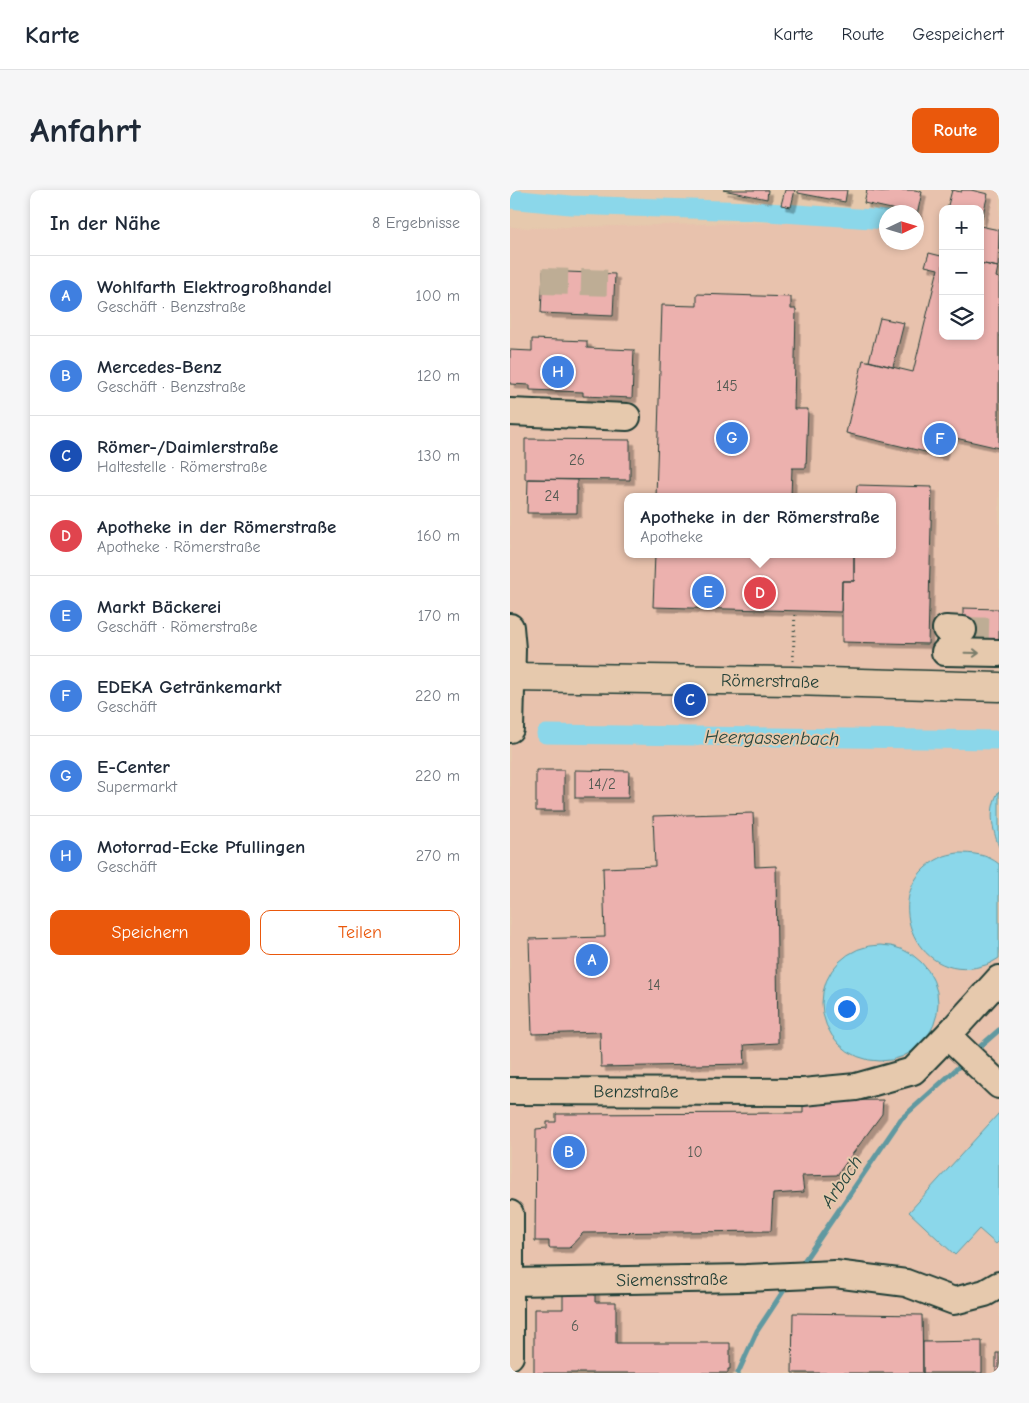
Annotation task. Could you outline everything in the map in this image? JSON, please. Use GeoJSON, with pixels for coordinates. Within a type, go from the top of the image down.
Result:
{"type":"FeatureCollection","features":[{"type":"Feature","properties":{"kind":"main road","name":"Römerstraße"},"geometry":{"type":"LineString","coordinates":[[510,677],[792,681],[999,687]]}},
{"type":"Feature","properties":{"kind":"street"},"geometry":{"type":"LineString","coordinates":[[510,412],[627,417]]}},
{"type":"Feature","properties":{"kind":"street"},"geometry":{"type":"LineString","coordinates":[[510,627],[512,649],[510,729]]}},
{"type":"Feature","properties":{"kind":"street"},"geometry":{"type":"LineString","coordinates":[[951,637],[999,653]]}},
{"type":"Feature","properties":{"kind":"street","name":"Benzstraße"},"geometry":{"type":"LineString","coordinates":[[510,1091],[803,1092],[856,1087],[913,1071],[953,1038],[999,979]]}},
{"type":"Feature","properties":{"kind":"street"},"geometry":{"type":"LineString","coordinates":[[953,1038],[992,1078]]}},
{"type":"Feature","properties":{"kind":"street"},"geometry":{"type":"LineString","coordinates":[[510,1214],[510,1356]]}},
{"type":"Feature","properties":{"kind":"street","name":"Siemensstraße"},"geometry":{"type":"LineString","coordinates":[[511,1282],[746,1278],[834,1274],[906,1283],[954,1301],[985,1293],[999,1285]]}},
{"type":"Feature","properties":{"kind":"path"},"geometry":{"type":"LineString","coordinates":[[793,657],[795,611]]}},
{"type":"Feature","properties":{"kind":"shaded area"},"geometry":{"type":"Polygon","coordinates":[[[922,190],[999,190],[999,1373],[510,1373],[510,227],[786,222],[879,225],[879,250],[924,250],[924,205],[911,205],[922,190]]]}},
{"type":"Feature","properties":{"kind":"water"},"geometry":{"type":"Polygon","coordinates":[[[999,791],[999,847],[994,833],[992,812],[999,791]]]}},
{"type":"Feature","properties":{"kind":"water"},"geometry":{"type":"Polygon","coordinates":[[[958,853],[984,856],[999,864],[999,958],[982,966],[958,968],[938,962],[922,949],[912,931],[908,911],[910,890],[921,872],[942,857],[958,853]]]}},
{"type":"Feature","properties":{"kind":"water"},"geometry":{"type":"Polygon","coordinates":[[[880,945],[902,950],[921,962],[933,981],[938,1003],[933,1025],[921,1044],[902,1056],[880,1061],[858,1056],[839,1044],[827,1025],[822,1003],[827,981],[839,962],[858,950],[880,945]]]}},
{"type":"Feature","properties":{"kind":"water"},"geometry":{"type":"Polygon","coordinates":[[[999,1113],[999,1241],[996,1244],[979,1229],[955,1255],[909,1212],[999,1113]]]}},
{"type":"Feature","properties":{"kind":"building"},"geometry":{"type":"Polygon","coordinates":[[[723,190],[768,190],[767,199],[723,190]]]}},
{"type":"Feature","properties":{"kind":"building"},"geometry":{"type":"Polygon","coordinates":[[[785,190],[795,190],[791,207],[781,205],[785,190]]]}},
{"type":"Feature","properties":{"kind":"building"},"geometry":{"type":"Polygon","coordinates":[[[798,190],[847,190],[845,202],[798,193],[798,190]]]}},
{"type":"Feature","properties":{"kind":"building"},"geometry":{"type":"Polygon","coordinates":[[[867,190],[887,192],[888,190],[915,190],[922,192],[919,205],[879,206],[864,203],[867,190]]]}},
{"type":"Feature","properties":{"kind":"building"},"geometry":{"type":"Polygon","coordinates":[[[952,190],[961,192],[962,190],[971,190],[988,194],[984,210],[984,205],[948,205],[952,190]]]}},
{"type":"Feature","properties":{"kind":"building"},"geometry":{"type":"Polygon","coordinates":[[[984,227],[999,230],[998,267],[984,264],[984,227]]]}},
{"type":"Feature","properties":{"kind":"building"},"geometry":{"type":"Polygon","coordinates":[[[929,253],[939,256],[939,340],[984,340],[984,264],[998,267],[996,277],[999,278],[999,448],[947,436],[942,456],[846,433],[863,360],[913,372],[938,269],[925,266],[929,253]]]}},
{"type":"Feature","properties":{"kind":"building"},"geometry":{"type":"Polygon","coordinates":[[[543,271],[615,274],[613,316],[541,313],[543,271]]]}},
{"type":"Feature","properties":{"kind":"building"},"geometry":{"type":"Polygon","coordinates":[[[697,294],[791,297],[791,309],[796,309],[794,409],[808,409],[806,468],[792,468],[791,493],[656,493],[662,305],[697,306],[697,294]]]}},
{"type":"Feature","properties":{"kind":"building"},"geometry":{"type":"Polygon","coordinates":[[[880,318],[904,323],[893,367],[869,361],[880,318]]]}},
{"type":"Feature","properties":{"kind":"building"},"geometry":{"type":"Polygon","coordinates":[[[532,339],[587,341],[587,348],[634,350],[632,398],[583,396],[583,392],[530,390],[530,385],[510,384],[510,350],[532,351],[532,339]]]}},
{"type":"Feature","properties":{"kind":"building"},"geometry":{"type":"Polygon","coordinates":[[[525,439],[630,440],[630,480],[525,479],[525,439]]]}},
{"type":"Feature","properties":{"kind":"building"},"geometry":{"type":"Polygon","coordinates":[[[528,479],[577,480],[577,513],[527,513],[528,479]]]}},
{"type":"Feature","properties":{"kind":"building"},"geometry":{"type":"Polygon","coordinates":[[[857,485],[932,487],[928,644],[842,642],[842,581],[854,581],[854,558],[896,558],[896,493],[856,493],[857,485]]]}},
{"type":"Feature","properties":{"kind":"building"},"geometry":{"type":"Polygon","coordinates":[[[655,558],[854,558],[854,581],[842,581],[841,612],[653,607],[655,558]]]}},
{"type":"Feature","properties":{"kind":"building"},"geometry":{"type":"Polygon","coordinates":[[[963,608],[999,609],[999,644],[963,643],[963,608]]]}},
{"type":"Feature","properties":{"kind":"building"},"geometry":{"type":"Polygon","coordinates":[[[536,770],[564,770],[564,811],[536,811],[536,770]]]}},
{"type":"Feature","properties":{"kind":"building"},"geometry":{"type":"Polygon","coordinates":[[[575,770],[629,771],[628,798],[575,798],[575,770]]]}},
{"type":"Feature","properties":{"kind":"building"},"geometry":{"type":"Polygon","coordinates":[[[753,813],[755,867],[776,866],[778,1043],[744,1045],[745,1064],[601,1067],[600,1032],[532,1034],[529,939],[605,937],[603,868],[655,866],[653,816],[753,813]]]}},
{"type":"Feature","properties":{"kind":"building"},"geometry":{"type":"Polygon","coordinates":[[[883,1100],[882,1114],[837,1175],[802,1176],[804,1192],[773,1194],[771,1231],[583,1233],[569,1248],[549,1248],[549,1241],[535,1241],[536,1129],[547,1128],[547,1122],[556,1122],[556,1114],[803,1113],[803,1101],[883,1100]]]}},
{"type":"Feature","properties":{"kind":"building"},"geometry":{"type":"Polygon","coordinates":[[[563,1291],[595,1291],[595,1302],[616,1302],[616,1343],[730,1343],[730,1369],[728,1369],[728,1373],[534,1373],[534,1309],[563,1309],[563,1291]]]}},
{"type":"Feature","properties":{"kind":"building"},"geometry":{"type":"Polygon","coordinates":[[[793,1313],[922,1315],[923,1373],[792,1373],[793,1313]]]}},
{"type":"Feature","properties":{"kind":"building"},"geometry":{"type":"Polygon","coordinates":[[[982,1341],[982,1373],[923,1373],[923,1342],[982,1341]]]}},
{"type":"Feature","properties":{"kind":"building"},"geometry":{"type":"Polygon","coordinates":[[[996,1353],[999,1353],[999,1373],[996,1373],[996,1353]]]}},
{"type":"Feature","properties":{"kind":"waterway"},"geometry":{"type":"LineString","coordinates":[[510,199],[570,205],[751,211],[879,219]]}},
{"type":"Feature","properties":{"kind":"waterway","name":"Heergassenbach"},"geometry":{"type":"LineString","coordinates":[[546,734],[999,740]]}},
{"type":"Feature","properties":{"kind":"waterway","name":"Arbach"},"geometry":{"type":"LineString","coordinates":[[975,1051],[999,1030]]}},
{"type":"Feature","properties":{"kind":"waterway","name":"Arbach"},"geometry":{"type":"LineString","coordinates":[[800,1267],[901,1119],[964,1062]]}},
{"type":"Feature","properties":{"kind":"waterway","name":"Arbach"},"geometry":{"type":"LineString","coordinates":[[738,1373],[757,1331],[788,1284]]}},
{"type":"Feature","properties":{"kind":"tunnel"},"geometry":{"type":"LineString","coordinates":[[542,281],[614,283]]}},
{"type":"Feature","properties":{"kind":"tunnel"},"geometry":{"type":"LineString","coordinates":[[963,630],[999,631]]}},
{"type":"Feature","properties":{"kind":"place","name":"Motorrad-Ecke Pfullingen"},"geometry":{"type":"Point","coordinates":[558,372]}},
{"type":"Feature","properties":{"kind":"place","name":"E-Center"},"geometry":{"type":"Point","coordinates":[732,438]}},
{"type":"Feature","properties":{"kind":"place","name":"EDEKA Getränkemarkt"},"geometry":{"type":"Point","coordinates":[940,439]}},
{"type":"Feature","properties":{"kind":"place","name":"Markt Bäckerei"},"geometry":{"type":"Point","coordinates":[708,592]}},
{"type":"Feature","properties":{"kind":"place","name":"Apotheke in der Römerstraße"},"geometry":{"type":"Point","coordinates":[760,593]}},
{"type":"Feature","properties":{"kind":"place","name":"Römer-/Daimlerstraße"},"geometry":{"type":"Point","coordinates":[690,700]}},
{"type":"Feature","properties":{"kind":"place","name":"Wohlfarth Elektrogroßhandel"},"geometry":{"type":"Point","coordinates":[592,960]}},
{"type":"Feature","properties":{"kind":"place","name":"Mercedes-Benz"},"geometry":{"type":"Point","coordinates":[569,1152]}}]}
